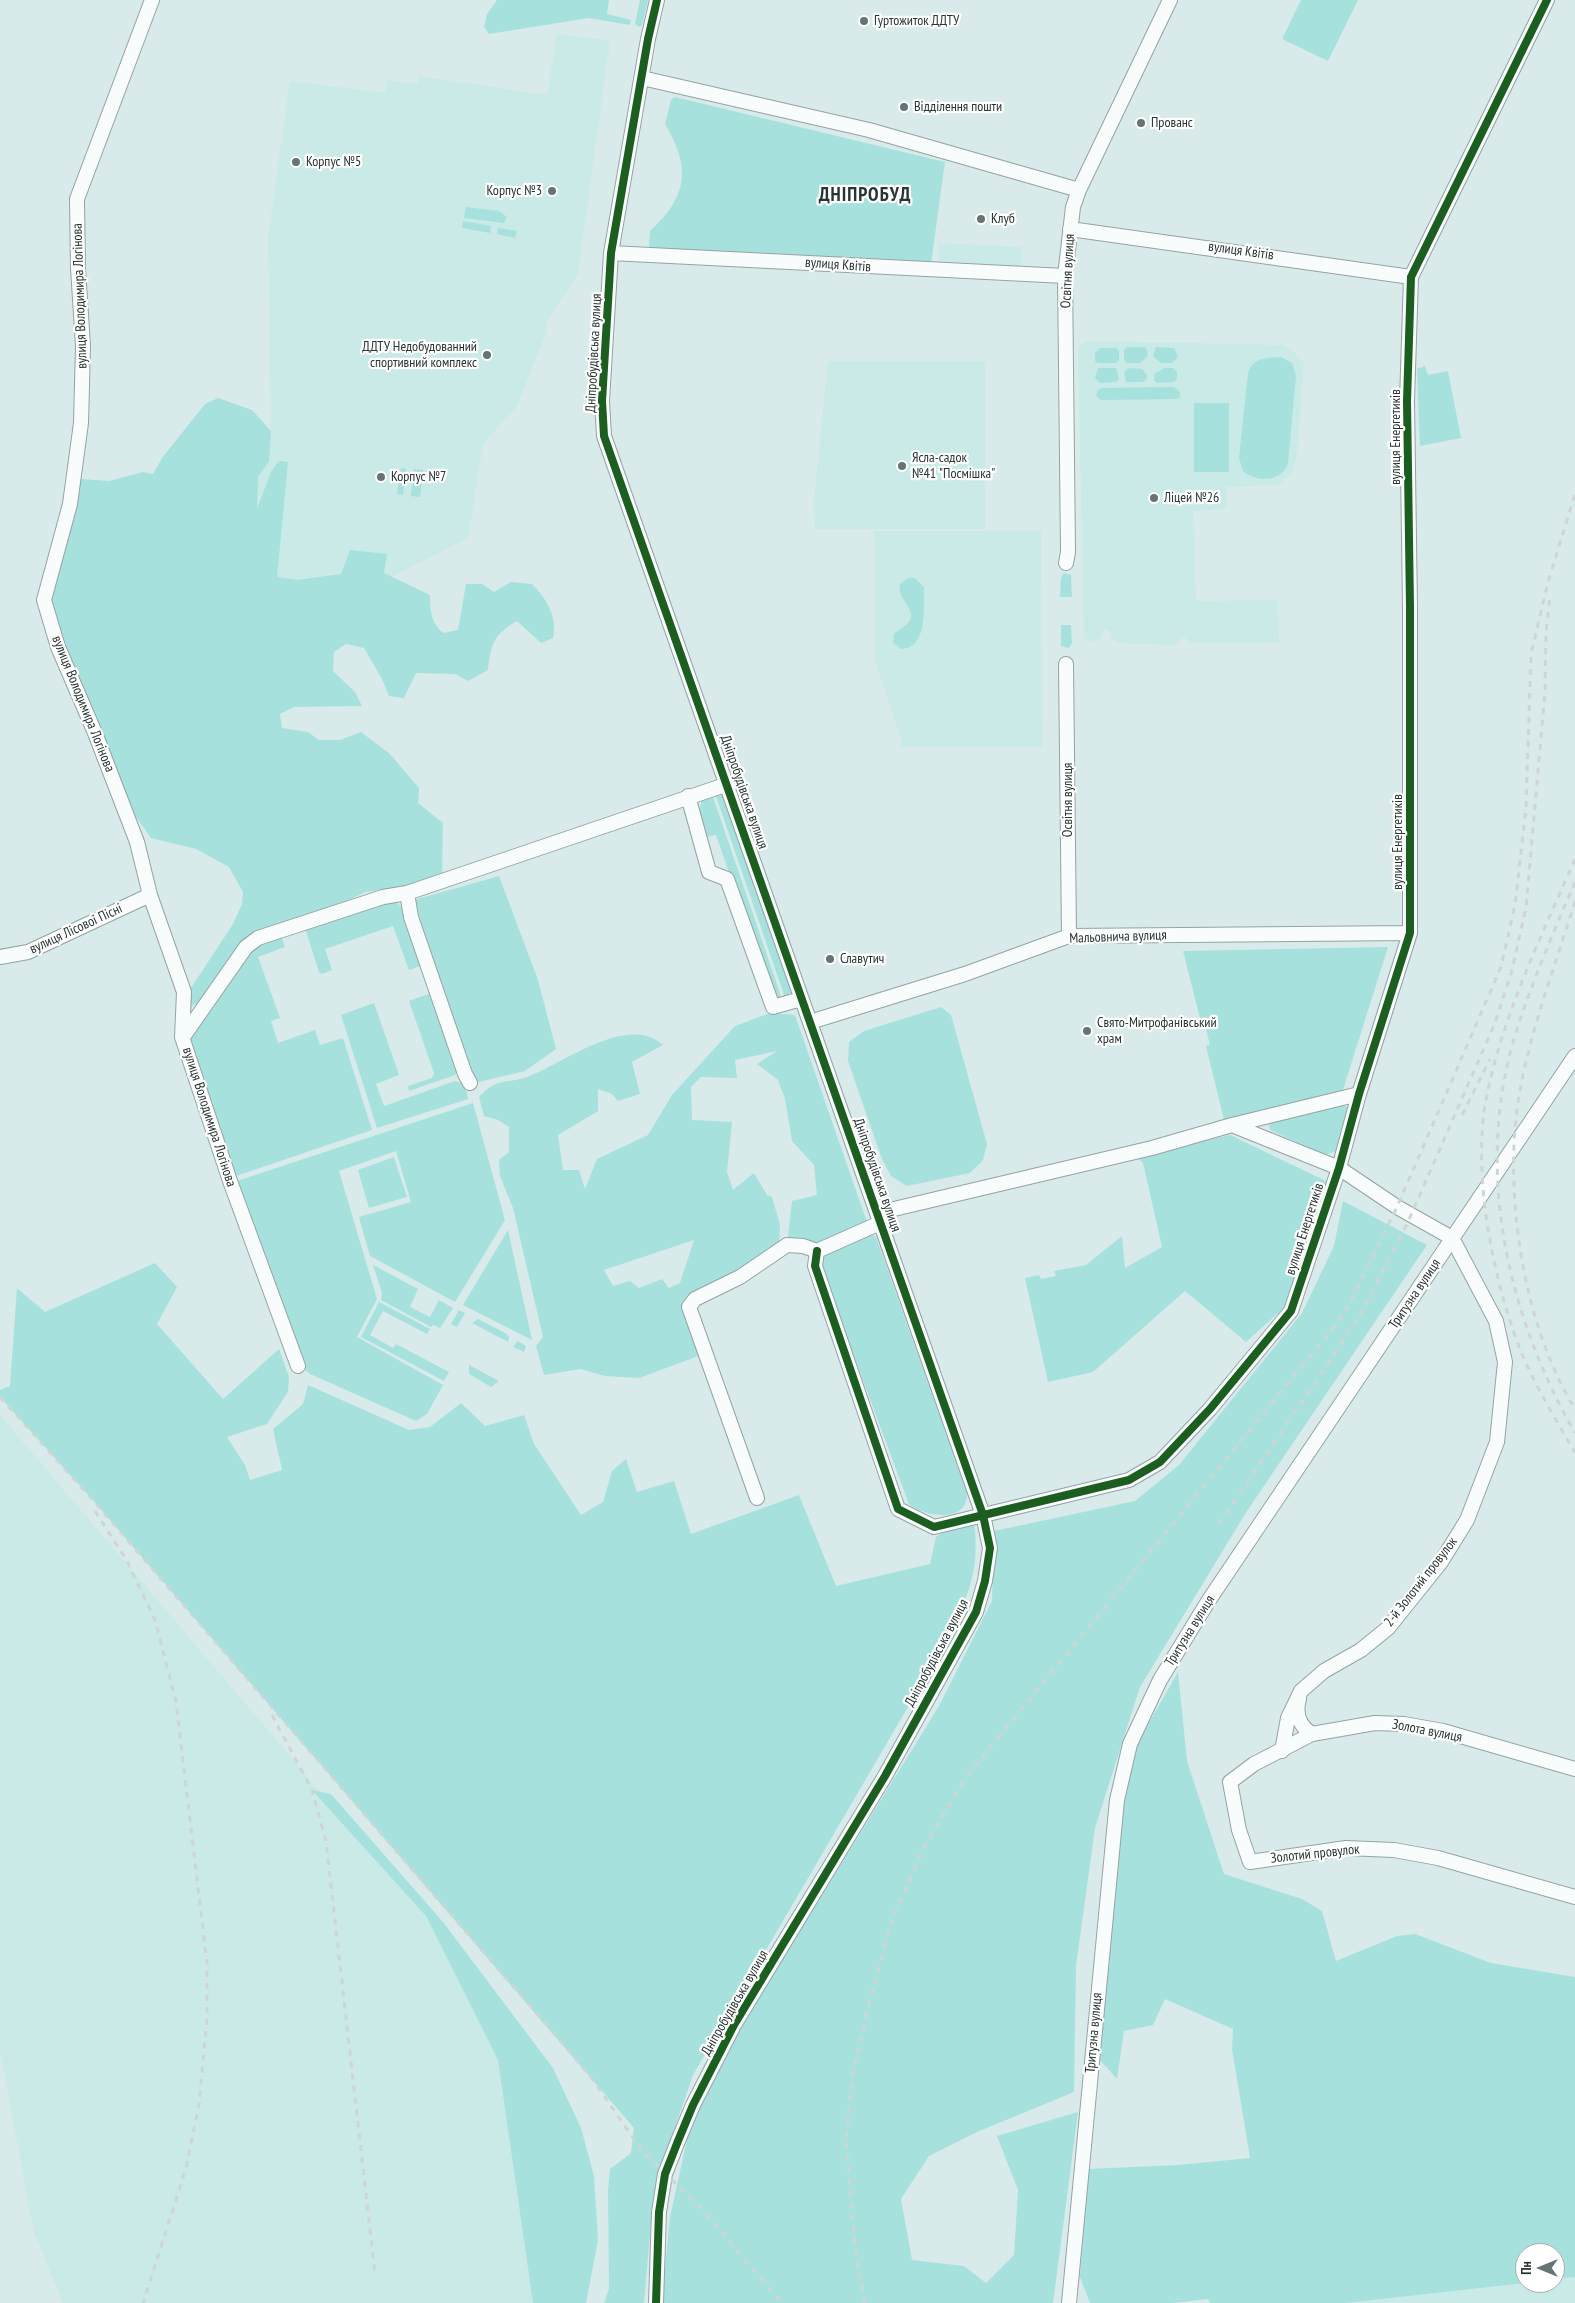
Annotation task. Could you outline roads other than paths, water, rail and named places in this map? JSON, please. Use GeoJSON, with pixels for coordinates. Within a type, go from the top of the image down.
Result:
{"type":"FeatureCollection","features":[{"type":"Feature","properties":{"kind":"street","name":"вулиця Володимира Логінова"},"geometry":{"type":"LineString","coordinates":[[152,0],[77,199],[78,268],[83,346],[81,423],[70,504],[44,600],[58,647],[95,733],[137,842],[150,896],[184,992],[182,1037],[230,1181],[298,1366]]}},
{"type":"Feature","properties":{"kind":"street","name":"Дніпробудівська вулиця"},"geometry":{"type":"LineString","coordinates":[[656,2303],[659,2212],[665,2174],[678,2141],[734,2024],[880,1784],[976,1612],[985,1581],[990,1548],[983,1515],[728,784],[656,589],[604,436],[602,401],[611,253],[648,39],[657,0]]}},
{"type":"Feature","properties":{"kind":"street","name":"Освітня вулиця"},"geometry":{"type":"LineString","coordinates":[[1066,563],[1068,552],[1065,276],[1070,229],[1079,190],[1170,0]]}},
{"type":"Feature","properties":{"kind":"street","name":"вулиця Енергетиків"},"geometry":{"type":"LineString","coordinates":[[817,1251],[815,1266],[898,1509],[934,1527],[1036,1504],[1129,1480],[1160,1462],[1210,1409],[1291,1311],[1339,1168],[1359,1094],[1410,933],[1410,662],[1407,401],[1411,277],[1547,0]]}},
{"type":"Feature","properties":{"kind":"street"},"geometry":{"type":"LineString","coordinates":[[642,78],[869,130],[1079,190]]}},
{"type":"Feature","properties":{"kind":"street","name":"вулиця Квітів"},"geometry":{"type":"LineString","coordinates":[[1070,229],[1411,277]]}},
{"type":"Feature","properties":{"kind":"street","name":"вулиця Квітів"},"geometry":{"type":"LineString","coordinates":[[611,253],[1065,276]]}},
{"type":"Feature","properties":{"kind":"street","name":"Освітня вулиця"},"geometry":{"type":"LineString","coordinates":[[1066,664],[1069,936]]}},
{"type":"Feature","properties":{"kind":"street"},"geometry":{"type":"LineString","coordinates":[[182,1037],[246,948],[258,938],[383,897],[407,893],[728,784]]}},
{"type":"Feature","properties":{"kind":"street"},"geometry":{"type":"LineString","coordinates":[[688,796],[709,872],[727,879],[773,1007],[802,999]]}},
{"type":"Feature","properties":{"kind":"street"},"geometry":{"type":"LineString","coordinates":[[407,893],[411,917],[465,1074],[470,1083]]}},
{"type":"Feature","properties":{"kind":"street","name":"вулиця Лісової Пісні"},"geometry":{"type":"LineString","coordinates":[[0,957],[28,952],[150,896]]}},
{"type":"Feature","properties":{"kind":"street","name":"Мальовнича вулиця"},"geometry":{"type":"LineString","coordinates":[[810,1022],[965,974],[1069,936],[1410,933]]}},
{"type":"Feature","properties":{"kind":"street","name":"Тритузна вулиця"},"geometry":{"type":"LineString","coordinates":[[1069,2303],[1114,1827],[1117,1800],[1130,1744],[1160,1680],[1209,1600],[1575,1056]]}},
{"type":"Feature","properties":{"kind":"street"},"geometry":{"type":"LineString","coordinates":[[757,1498],[688,1307],[695,1299],[740,1277],[787,1246],[803,1246],[817,1251],[879,1218],[1152,1148],[1232,1124],[1359,1094]]}},
{"type":"Feature","properties":{"kind":"street"},"geometry":{"type":"LineString","coordinates":[[1232,1124],[1339,1168],[1397,1207],[1452,1238]]}},
{"type":"Feature","properties":{"kind":"street","name":"2-й Золотий провулок"},"geometry":{"type":"LineString","coordinates":[[1282,1751],[1288,1718],[1301,1691],[1324,1671],[1361,1650],[1388,1628],[1435,1569],[1467,1520],[1497,1442],[1505,1362],[1496,1320],[1452,1238]]}},
{"type":"Feature","properties":{"kind":"street"},"geometry":{"type":"LineString","coordinates":[[1301,1691],[1297,1707],[1299,1720],[1306,1730],[1312,1734]]}},
{"type":"Feature","properties":{"kind":"street","name":"Золота вулиця"},"geometry":{"type":"LineString","coordinates":[[1230,1782],[1254,1764],[1312,1734],[1375,1723],[1404,1724],[1443,1731],[1575,1769]]}},
{"type":"Feature","properties":{"kind":"street","name":"Золотий провулок"},"geometry":{"type":"LineString","coordinates":[[1230,1782],[1239,1830],[1250,1862],[1346,1848],[1394,1850],[1438,1858],[1575,1897]]}},
{"type":"Feature","properties":{"kind":"railway"},"geometry":{"type":"LineString","coordinates":[[865,2303],[856,2256],[846,2141],[852,2078],[868,2007],[892,1920],[924,1847],[966,1777],[1343,1316],[1397,1207],[1501,967],[1515,905],[1526,808],[1531,654],[1548,582],[1575,494]]}},
{"type":"Feature","properties":{"kind":"railway"},"geometry":{"type":"LineString","coordinates":[[1219,1524],[1356,1322],[1407,1224],[1495,1023],[1512,970],[1526,908],[1545,692],[1546,632],[1550,596]]}},
{"type":"Feature","properties":{"kind":"railway"},"geometry":{"type":"LineString","coordinates":[[1575,859],[1512,1007],[1493,1069],[1482,1129],[1483,1193],[1501,1291],[1520,1349],[1532,1376],[1575,1453]]}},
{"type":"Feature","properties":{"kind":"railway"},"geometry":{"type":"LineString","coordinates":[[1575,882],[1545,953],[1518,1026],[1505,1078],[1498,1130],[1498,1182],[1503,1235],[1514,1286],[1530,1337],[1551,1386],[1575,1433]]}},
{"type":"Feature","properties":{"kind":"railway"},"geometry":{"type":"LineString","coordinates":[[1575,901],[1525,1066],[1515,1128],[1514,1169],[1521,1254],[1530,1296],[1542,1337],[1557,1375],[1575,1409]]}},
{"type":"Feature","properties":{"kind":"railway"},"geometry":{"type":"LineString","coordinates":[[1462,1115],[1490,1059]]}},
{"type":"Feature","properties":{"kind":"railway"},"geometry":{"type":"LineString","coordinates":[[0,1397],[91,1498],[563,2044],[593,2080],[642,2151],[701,2208],[782,2303]]}},
{"type":"Feature","properties":{"kind":"railway"},"geometry":{"type":"LineString","coordinates":[[95,1511],[127,1561],[155,1620],[176,1702],[207,1963],[207,2018],[199,2104],[186,2168],[143,2303]]}},
{"type":"Feature","properties":{"kind":"railway"},"geometry":{"type":"LineString","coordinates":[[272,1715],[312,1790],[326,1841],[375,2274]]}},
{"type":"Feature","properties":{"kind":"place","name":"Гуртожиток ДДТУ"},"geometry":{"type":"Point","coordinates":[864,21]}},
{"type":"Feature","properties":{"kind":"place","name":"Відділення пошти"},"geometry":{"type":"Point","coordinates":[904,107]}},
{"type":"Feature","properties":{"kind":"place","name":"Прованс"},"geometry":{"type":"Point","coordinates":[1141,123]}},
{"type":"Feature","properties":{"kind":"place","name":"Корпус №5"},"geometry":{"type":"Point","coordinates":[296,162]}},
{"type":"Feature","properties":{"kind":"place","name":"Корпус №3"},"geometry":{"type":"Point","coordinates":[552,191]}},
{"type":"Feature","properties":{"kind":"place","name":"Клуб"},"geometry":{"type":"Point","coordinates":[981,219]}},
{"type":"Feature","properties":{"kind":"place","name":"ДДТУ Недобудованний спортивний комплекс"},"geometry":{"type":"Point","coordinates":[487,355]}},
{"type":"Feature","properties":{"kind":"place","name":"Ясла-садок №41 \"Посмішка\""},"geometry":{"type":"Point","coordinates":[902,466]}},
{"type":"Feature","properties":{"kind":"place","name":"Корпус №7"},"geometry":{"type":"Point","coordinates":[381,477]}},
{"type":"Feature","properties":{"kind":"place","name":"Ліцей №26"},"geometry":{"type":"Point","coordinates":[1154,498]}},
{"type":"Feature","properties":{"kind":"place","name":"Славутич"},"geometry":{"type":"Point","coordinates":[830,959]}},
{"type":"Feature","properties":{"kind":"place","name":"Свято-Митрофанівський храм"},"geometry":{"type":"Point","coordinates":[1087,1031]}},
{"type":"Feature","properties":{"kind":"district","name":"ДНІПРОБУД"},"geometry":{"type":"Point","coordinates":[865,196]}}]}
